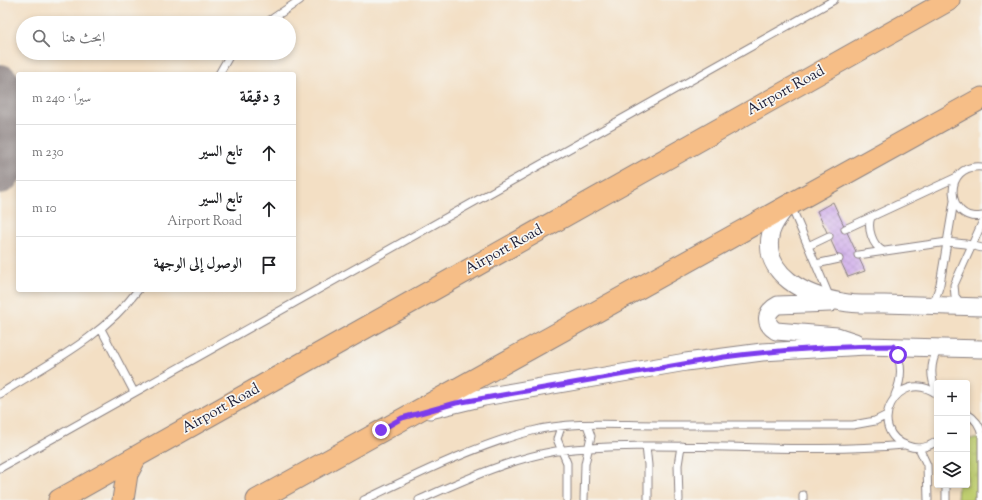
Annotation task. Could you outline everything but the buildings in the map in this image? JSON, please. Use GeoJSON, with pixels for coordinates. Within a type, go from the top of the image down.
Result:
{"type":"FeatureCollection","features":[{"type":"Feature","properties":{"kind":"main road","name":"Airport Road"},"geometry":{"type":"LineString","coordinates":[[59,500],[949,0]]}},
{"type":"Feature","properties":{"kind":"main road"},"geometry":{"type":"LineString","coordinates":[[257,500],[402,418],[982,98]]}},
{"type":"Feature","properties":{"kind":"main road"},"geometry":{"type":"LineString","coordinates":[[123,500],[127,474],[136,457]]}},
{"type":"Feature","properties":{"kind":"street"},"geometry":{"type":"LineString","coordinates":[[788,205],[775,222],[771,232],[771,256],[775,267],[784,278],[795,286],[836,300]]}},
{"type":"Feature","properties":{"kind":"street"},"geometry":{"type":"LineString","coordinates":[[866,346],[838,336],[776,330],[770,328],[767,321],[768,314],[772,308],[778,305],[836,300],[982,307]]}},
{"type":"Feature","properties":{"kind":"street"},"geometry":{"type":"LineString","coordinates":[[402,418],[484,397],[686,362],[762,352],[866,346],[982,349]]}},
{"type":"Feature","properties":{"kind":"lane"},"geometry":{"type":"LineString","coordinates":[[276,16],[300,0]]}},
{"type":"Feature","properties":{"kind":"lane"},"geometry":{"type":"LineString","coordinates":[[0,468],[834,0]]}},
{"type":"Feature","properties":{"kind":"lane"},"geometry":{"type":"LineString","coordinates":[[220,72],[227,60]]}},
{"type":"Feature","properties":{"kind":"lane"},"geometry":{"type":"LineString","coordinates":[[845,229],[957,177],[969,168],[980,165]]}},
{"type":"Feature","properties":{"kind":"lane"},"geometry":{"type":"LineString","coordinates":[[927,305],[936,297],[939,291],[954,201],[953,185],[957,177]]}},
{"type":"Feature","properties":{"kind":"lane"},"geometry":{"type":"LineString","coordinates":[[954,201],[964,213],[971,216],[982,216]]}},
{"type":"Feature","properties":{"kind":"lane"},"geometry":{"type":"LineString","coordinates":[[788,205],[816,264],[836,300]]}},
{"type":"Feature","properties":{"kind":"lane"},"geometry":{"type":"LineString","coordinates":[[871,217],[870,229],[876,247],[883,251]]}},
{"type":"Feature","properties":{"kind":"lane"},"geometry":{"type":"LineString","coordinates":[[964,307],[955,296],[954,285],[982,223]]}},
{"type":"Feature","properties":{"kind":"lane"},"geometry":{"type":"LineString","coordinates":[[808,246],[829,236]]}},
{"type":"Feature","properties":{"kind":"lane"},"geometry":{"type":"LineString","coordinates":[[858,255],[947,242],[972,245],[982,248]]}},
{"type":"Feature","properties":{"kind":"lane"},"geometry":{"type":"LineString","coordinates":[[816,264],[839,259]]}},
{"type":"Feature","properties":{"kind":"lane"},"geometry":{"type":"LineString","coordinates":[[0,394],[101,329],[116,316],[136,292]]}},
{"type":"Feature","properties":{"kind":"lane"},"geometry":{"type":"LineString","coordinates":[[101,329],[134,392]]}},
{"type":"Feature","properties":{"kind":"lane"},"geometry":{"type":"LineString","coordinates":[[893,346],[898,355],[901,366],[901,377],[894,398],[889,406],[887,415],[891,432],[904,445]]}},
{"type":"Feature","properties":{"kind":"lane"},"geometry":{"type":"LineString","coordinates":[[934,382],[931,371],[932,363],[939,347]]}},
{"type":"Feature","properties":{"kind":"lane"},"geometry":{"type":"LineString","coordinates":[[894,398],[902,391],[911,387],[921,387],[934,391]]}},
{"type":"Feature","properties":{"kind":"lane"},"geometry":{"type":"LineString","coordinates":[[364,500],[423,472],[490,445],[533,431],[561,427],[587,426],[853,425],[875,421],[887,415]]}},
{"type":"Feature","properties":{"kind":"lane"},"geometry":{"type":"LineString","coordinates":[[970,416],[975,419],[980,426],[982,446],[982,500]]}},
{"type":"Feature","properties":{"kind":"lane"},"geometry":{"type":"LineString","coordinates":[[584,500],[585,464],[591,436],[587,426]]}},
{"type":"Feature","properties":{"kind":"lane"},"geometry":{"type":"LineString","coordinates":[[561,427],[557,439],[567,463],[567,500]]}},
{"type":"Feature","properties":{"kind":"lane"},"geometry":{"type":"LineString","coordinates":[[419,500],[516,462],[562,451],[588,448],[681,446],[861,449],[904,445],[919,448],[934,442]]}},
{"type":"Feature","properties":{"kind":"lane"},"geometry":{"type":"LineString","coordinates":[[646,446],[648,465],[648,500]]}},
{"type":"Feature","properties":{"kind":"lane"},"geometry":{"type":"LineString","coordinates":[[679,500],[678,465],[681,446]]}},
{"type":"Feature","properties":{"kind":"lane"},"geometry":{"type":"LineString","coordinates":[[919,448],[927,465],[928,500]]}},
{"type":"Feature","properties":{"kind":"lane"},"geometry":{"type":"LineString","coordinates":[[946,488],[946,500]]}},
{"type":"Feature","properties":{"kind":"green space"},"geometry":{"type":"Polygon","coordinates":[[[970,439],[982,439],[982,500],[957,500],[958,488],[970,488],[970,439]]]}},
{"type":"Feature","properties":{"kind":"taxiway"},"geometry":{"type":"LineString","coordinates":[[0,84],[12,105],[16,129],[11,153],[0,174]]}},
{"type":"Feature","properties":{"kind":"route"},"geometry":{"type":"LineString","coordinates":[[381,430],[402,418],[456,403],[686,362],[762,352],[866,346],[893,346],[898,355]]}}]}
